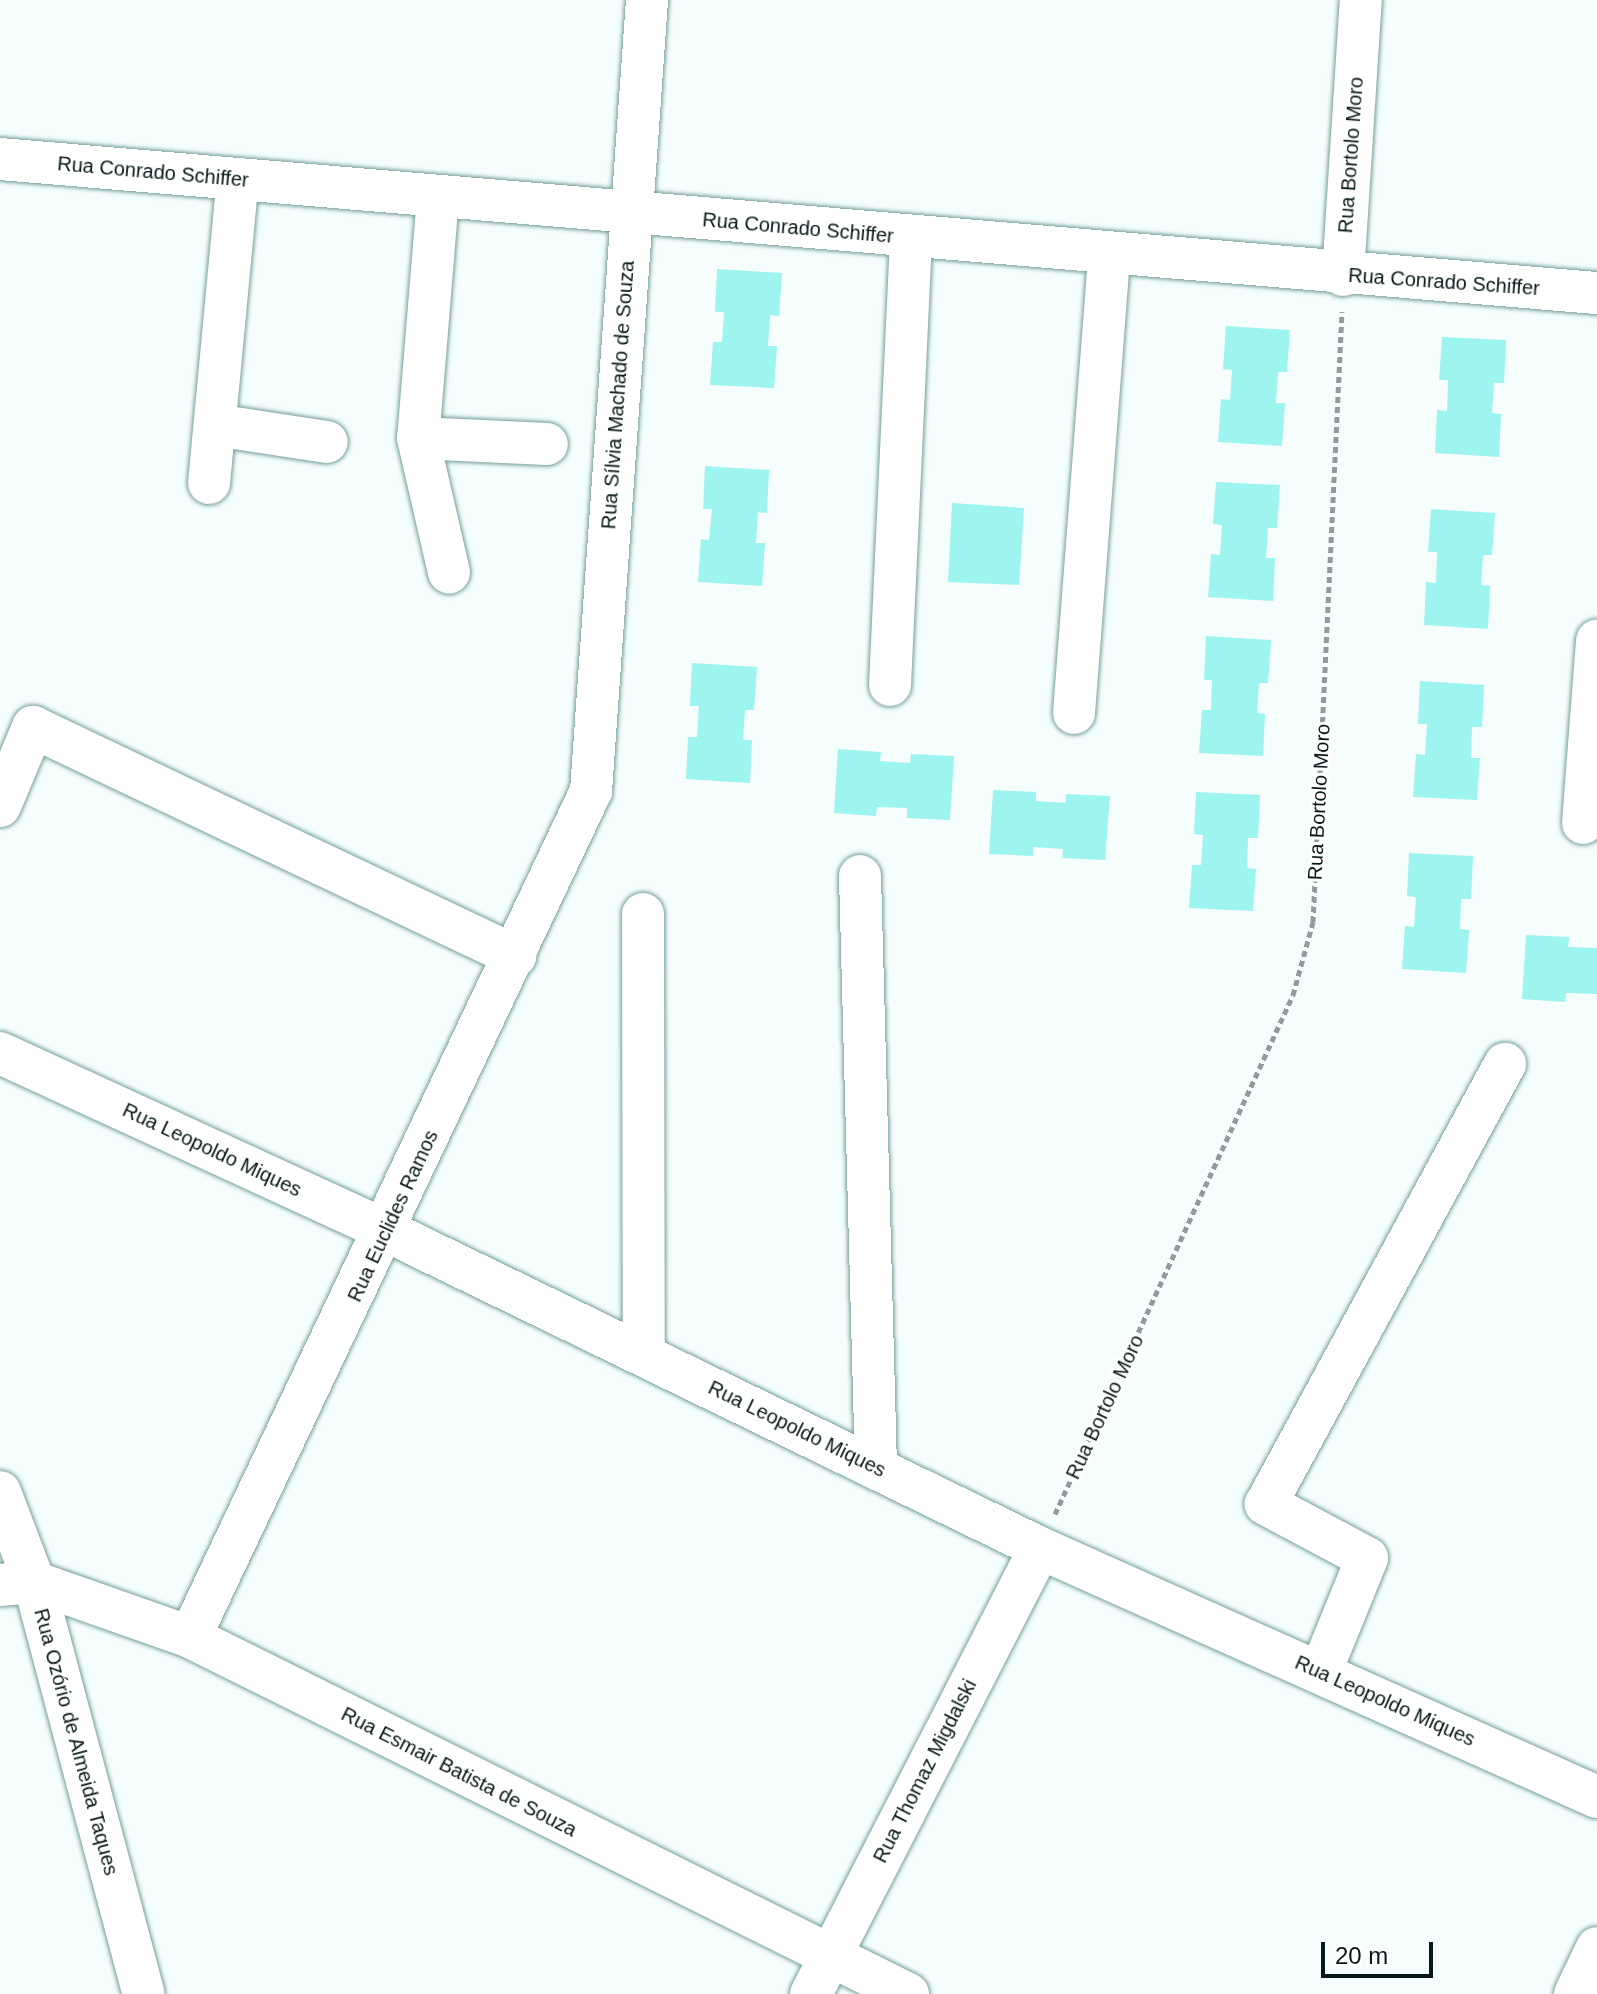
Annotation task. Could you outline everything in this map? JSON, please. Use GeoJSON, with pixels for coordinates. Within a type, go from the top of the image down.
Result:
{"type":"FeatureCollection","features":[{"type":"Feature","properties":{"kind":"street","name":"Rua Sílvia Machado de Souza"},"geometry":{"type":"LineString","coordinates":[[591,791],[647,0]]}},
{"type":"Feature","properties":{"kind":"street","name":"Rua Bortolo Moro"},"geometry":{"type":"LineString","coordinates":[[1343,275],[1361,0]]}},
{"type":"Feature","properties":{"kind":"street","name":"Rua Conrado Schiffer"},"geometry":{"type":"LineString","coordinates":[[0,159],[1343,275],[1597,293]]}},
{"type":"Feature","properties":{"kind":"street"},"geometry":{"type":"LineString","coordinates":[[209,483],[238,179]]}},
{"type":"Feature","properties":{"kind":"street"},"geometry":{"type":"LineString","coordinates":[[438,197],[418,438],[449,572]]}},
{"type":"Feature","properties":{"kind":"street"},"geometry":{"type":"LineString","coordinates":[[890,685],[911,237]]}},
{"type":"Feature","properties":{"kind":"street"},"geometry":{"type":"LineString","coordinates":[[1074,713],[1109,255]]}},
{"type":"Feature","properties":{"kind":"street"},"geometry":{"type":"LineString","coordinates":[[215,425],[327,442]]}},
{"type":"Feature","properties":{"kind":"street"},"geometry":{"type":"LineString","coordinates":[[418,438],[547,444]]}},
{"type":"Feature","properties":{"kind":"street"},"geometry":{"type":"LineString","coordinates":[[1583,823],[1597,641]]}},
{"type":"Feature","properties":{"kind":"street"},"geometry":{"type":"LineString","coordinates":[[0,806],[33,727],[515,956]]}},
{"type":"Feature","properties":{"kind":"street","name":"Rua Euclides Ramos"},"geometry":{"type":"LineString","coordinates":[[190,1637],[387,1231],[591,791]]}},
{"type":"Feature","properties":{"kind":"street"},"geometry":{"type":"LineString","coordinates":[[860,876],[876,1468]]}},
{"type":"Feature","properties":{"kind":"street"},"geometry":{"type":"LineString","coordinates":[[643,914],[644,1354]]}},
{"type":"Feature","properties":{"kind":"street","name":"Rua Leopoldo Miques"},"geometry":{"type":"LineString","coordinates":[[0,1053],[387,1231],[1040,1548],[1597,1797]]}},
{"type":"Feature","properties":{"kind":"street"},"geometry":{"type":"LineString","coordinates":[[1321,1671],[1367,1558],[1266,1504],[1505,1064]]}},
{"type":"Feature","properties":{"kind":"street","name":"Rua Ozório de Almeida Taques"},"geometry":{"type":"LineString","coordinates":[[0,1492],[17,1584],[144,1994]]}},
{"type":"Feature","properties":{"kind":"street","name":"Rua Thomaz Migdalski"},"geometry":{"type":"LineString","coordinates":[[811,1994],[1040,1548]]}},
{"type":"Feature","properties":{"kind":"street","name":"Rua Esmair Batista de Souza"},"geometry":{"type":"LineString","coordinates":[[17,1584],[190,1637],[908,1994]]}},
{"type":"Feature","properties":{"kind":"street"},"geometry":{"type":"LineString","coordinates":[[1575,1994],[1597,1948]]}},
{"type":"Feature","properties":{"kind":"path","name":"Rua Bortolo Moro"},"geometry":{"type":"LineString","coordinates":[[1040,1548],[1293,995],[1313,922],[1343,275]]}},
{"type":"Feature","properties":{"kind":"building"},"geometry":{"type":"Polygon","coordinates":[[[717,269],[782,273],[779,316],[770,315],[768,346],[777,346],[774,388],[710,385],[713,342],[722,342],[724,312],[715,312],[717,269]]]}},
{"type":"Feature","properties":{"kind":"building"},"geometry":{"type":"Polygon","coordinates":[[[1226,326],[1290,330],[1287,372],[1278,372],[1276,403],[1285,403],[1282,446],[1218,442],[1221,399],[1230,400],[1232,370],[1223,369],[1226,326]]]}},
{"type":"Feature","properties":{"kind":"building"},"geometry":{"type":"Polygon","coordinates":[[[1442,337],[1506,340],[1504,383],[1494,383],[1492,413],[1501,414],[1499,457],[1435,453],[1437,410],[1447,411],[1448,380],[1439,380],[1442,337]]]}},
{"type":"Feature","properties":{"kind":"building"},"geometry":{"type":"Polygon","coordinates":[[[705,466],[769,470],[767,513],[758,512],[756,543],[765,543],[762,586],[698,582],[701,539],[709,540],[712,509],[703,509],[705,466]]]}},
{"type":"Feature","properties":{"kind":"building"},"geometry":{"type":"Polygon","coordinates":[[[1216,482],[1280,485],[1277,528],[1268,528],[1266,558],[1275,558],[1273,601],[1208,597],[1211,554],[1220,555],[1222,525],[1213,524],[1216,482]]]}},
{"type":"Feature","properties":{"kind":"building"},"geometry":{"type":"Polygon","coordinates":[[[952,503],[1024,508],[1019,585],[948,582],[952,503]]]}},
{"type":"Feature","properties":{"kind":"building"},"geometry":{"type":"Polygon","coordinates":[[[1431,509],[1495,513],[1492,555],[1483,555],[1481,585],[1490,586],[1488,629],[1424,625],[1426,582],[1436,583],[1437,552],[1428,552],[1431,509]]]}},
{"type":"Feature","properties":{"kind":"building"},"geometry":{"type":"Polygon","coordinates":[[[1206,636],[1271,640],[1268,683],[1259,683],[1257,713],[1265,714],[1263,756],[1199,753],[1202,710],[1211,710],[1212,680],[1204,680],[1206,636]]]}},
{"type":"Feature","properties":{"kind":"building"},"geometry":{"type":"Polygon","coordinates":[[[692,663],[757,667],[754,710],[745,710],[743,740],[752,740],[750,783],[686,779],[688,737],[697,737],[699,706],[690,706],[692,663]]]}},
{"type":"Feature","properties":{"kind":"building"},"geometry":{"type":"Polygon","coordinates":[[[1420,681],[1484,685],[1482,727],[1472,727],[1471,758],[1480,758],[1477,800],[1413,797],[1416,754],[1425,755],[1427,724],[1418,724],[1420,681]]]}},
{"type":"Feature","properties":{"kind":"building"},"geometry":{"type":"Polygon","coordinates":[[[838,749],[881,752],[880,761],[910,763],[911,754],[954,756],[950,820],[907,818],[907,808],[877,807],[876,816],[834,813],[838,749]]]}},
{"type":"Feature","properties":{"kind":"building"},"geometry":{"type":"Polygon","coordinates":[[[993,790],[1036,792],[1036,801],[1066,803],[1066,794],[1110,796],[1105,860],[1062,858],[1063,849],[1033,847],[1033,856],[989,854],[993,790]]]}},
{"type":"Feature","properties":{"kind":"building"},"geometry":{"type":"Polygon","coordinates":[[[1196,792],[1260,795],[1258,838],[1248,838],[1247,868],[1256,869],[1253,911],[1189,908],[1192,865],[1201,865],[1203,835],[1194,834],[1196,792]]]}},
{"type":"Feature","properties":{"kind":"building"},"geometry":{"type":"Polygon","coordinates":[[[1409,853],[1473,856],[1471,899],[1461,899],[1460,929],[1469,930],[1466,973],[1402,969],[1405,926],[1414,927],[1416,897],[1407,896],[1409,853]]]}},
{"type":"Feature","properties":{"kind":"building"},"geometry":{"type":"Polygon","coordinates":[[[1526,935],[1569,937],[1568,947],[1597,948],[1597,994],[1566,993],[1565,1002],[1522,999],[1526,935]]]}}]}
